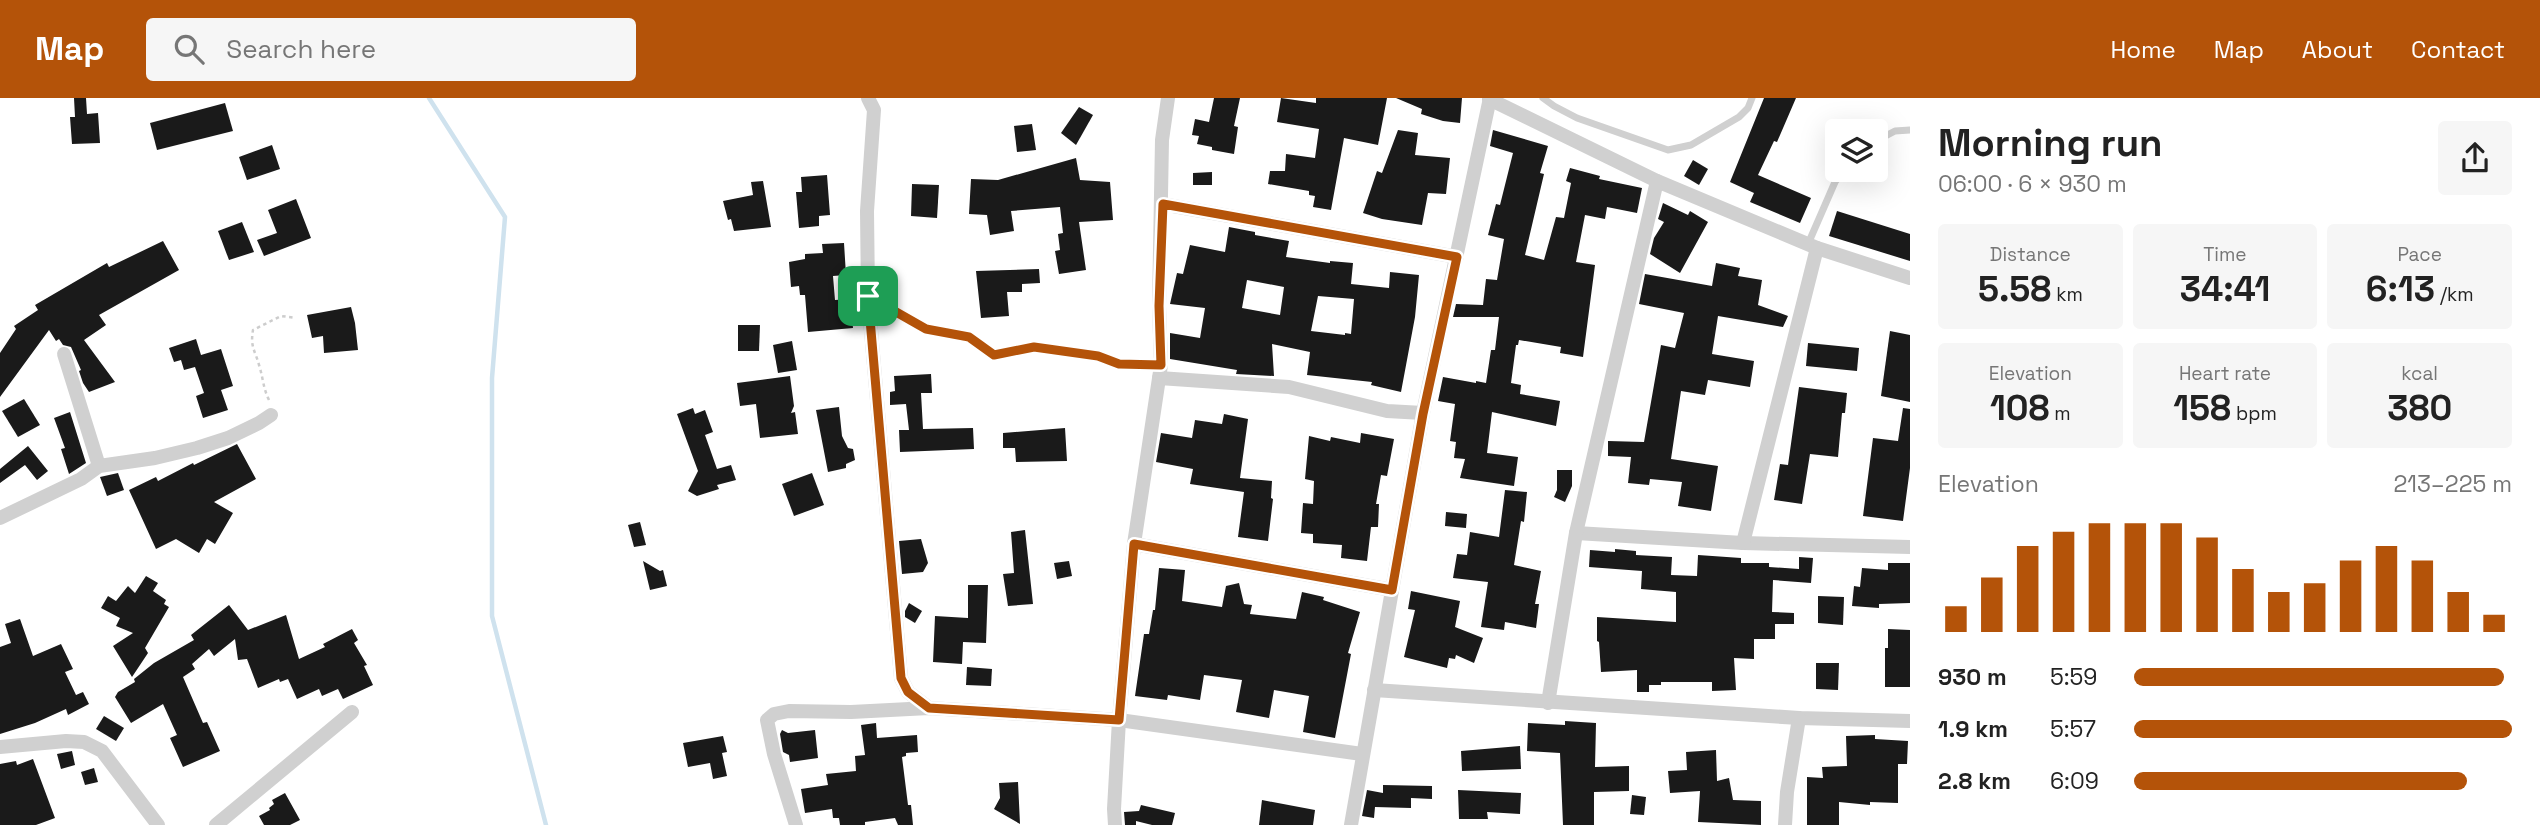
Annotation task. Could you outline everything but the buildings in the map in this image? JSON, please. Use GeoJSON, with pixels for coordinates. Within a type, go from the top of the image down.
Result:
{"type":"FeatureCollection","features":[{"type":"Feature","properties":{"kind":"street"},"geometry":{"type":"LineString","coordinates":[[868,98],[874,110],[866,211],[868,296],[901,678],[908,692],[929,708]]}},
{"type":"Feature","properties":{"kind":"street"},"geometry":{"type":"LineString","coordinates":[[1115,825],[1119,720],[1134,544],[1160,371],[1162,140],[1168,98]]}},
{"type":"Feature","properties":{"kind":"street"},"geometry":{"type":"LineString","coordinates":[[1350,825],[1423,414],[1490,99],[1657,181],[1812,246],[1910,278]]}},
{"type":"Feature","properties":{"kind":"street"},"geometry":{"type":"LineString","coordinates":[[1548,703],[1576,533],[1657,181]]}},
{"type":"Feature","properties":{"kind":"street"},"geometry":{"type":"LineString","coordinates":[[1163,204],[1457,257]]}},
{"type":"Feature","properties":{"kind":"street"},"geometry":{"type":"LineString","coordinates":[[1743,543],[1812,246]]}},
{"type":"Feature","properties":{"kind":"street"},"geometry":{"type":"LineString","coordinates":[[64,354],[99,466]]}},
{"type":"Feature","properties":{"kind":"street"},"geometry":{"type":"LineString","coordinates":[[1160,371],[1289,387],[1377,409],[1423,414]]}},
{"type":"Feature","properties":{"kind":"street"},"geometry":{"type":"LineString","coordinates":[[0,518],[81,479],[99,466],[155,458],[197,448],[228,438],[271,415]]}},
{"type":"Feature","properties":{"kind":"street"},"geometry":{"type":"LineString","coordinates":[[1576,533],[1743,543],[1910,547]]}},
{"type":"Feature","properties":{"kind":"street"},"geometry":{"type":"LineString","coordinates":[[1134,544],[1392,590]]}},
{"type":"Feature","properties":{"kind":"street"},"geometry":{"type":"LineString","coordinates":[[1374,690],[1799,718],[1910,721]]}},
{"type":"Feature","properties":{"kind":"street"},"geometry":{"type":"LineString","coordinates":[[796,825],[767,724],[769,716],[789,711],[851,712],[929,708],[1119,720],[1362,754]]}},
{"type":"Feature","properties":{"kind":"street"},"geometry":{"type":"LineString","coordinates":[[215,825],[352,712]]}},
{"type":"Feature","properties":{"kind":"street"},"geometry":{"type":"LineString","coordinates":[[1785,825],[1787,792],[1799,718]]}},
{"type":"Feature","properties":{"kind":"street"},"geometry":{"type":"LineString","coordinates":[[0,747],[84,742],[102,751],[158,825]]}},
{"type":"Feature","properties":{"kind":"lane"},"geometry":{"type":"LineString","coordinates":[[1543,98],[1577,118],[1668,149],[1691,145],[1739,117],[1748,108],[1752,98]]}},
{"type":"Feature","properties":{"kind":"lane"},"geometry":{"type":"LineString","coordinates":[[1888,135],[1895,131],[1910,130]]}},
{"type":"Feature","properties":{"kind":"lane"},"geometry":{"type":"LineString","coordinates":[[1812,246],[1835,182]]}},
{"type":"Feature","properties":{"kind":"path"},"geometry":{"type":"LineString","coordinates":[[868,296],[926,329],[969,337],[994,355],[1034,347],[1098,356],[1119,364],[1160,371]]}},
{"type":"Feature","properties":{"kind":"path"},"geometry":{"type":"LineString","coordinates":[[271,415],[258,361],[253,353],[253,330],[281,316],[296,318]]}},
{"type":"Feature","properties":{"kind":"waterway"},"geometry":{"type":"LineString","coordinates":[[429,98],[505,217],[492,378],[492,616],[546,825]]}},
{"type":"Feature","properties":{"kind":"route"},"geometry":{"type":"LineString","coordinates":[[1163,204],[1457,257],[1423,414],[1392,590],[1134,544],[1119,720],[929,708],[908,692],[901,678],[868,296],[926,329],[969,337],[994,355],[1034,347],[1098,356],[1119,364],[1161,365],[1159,306],[1163,204]]}}]}
